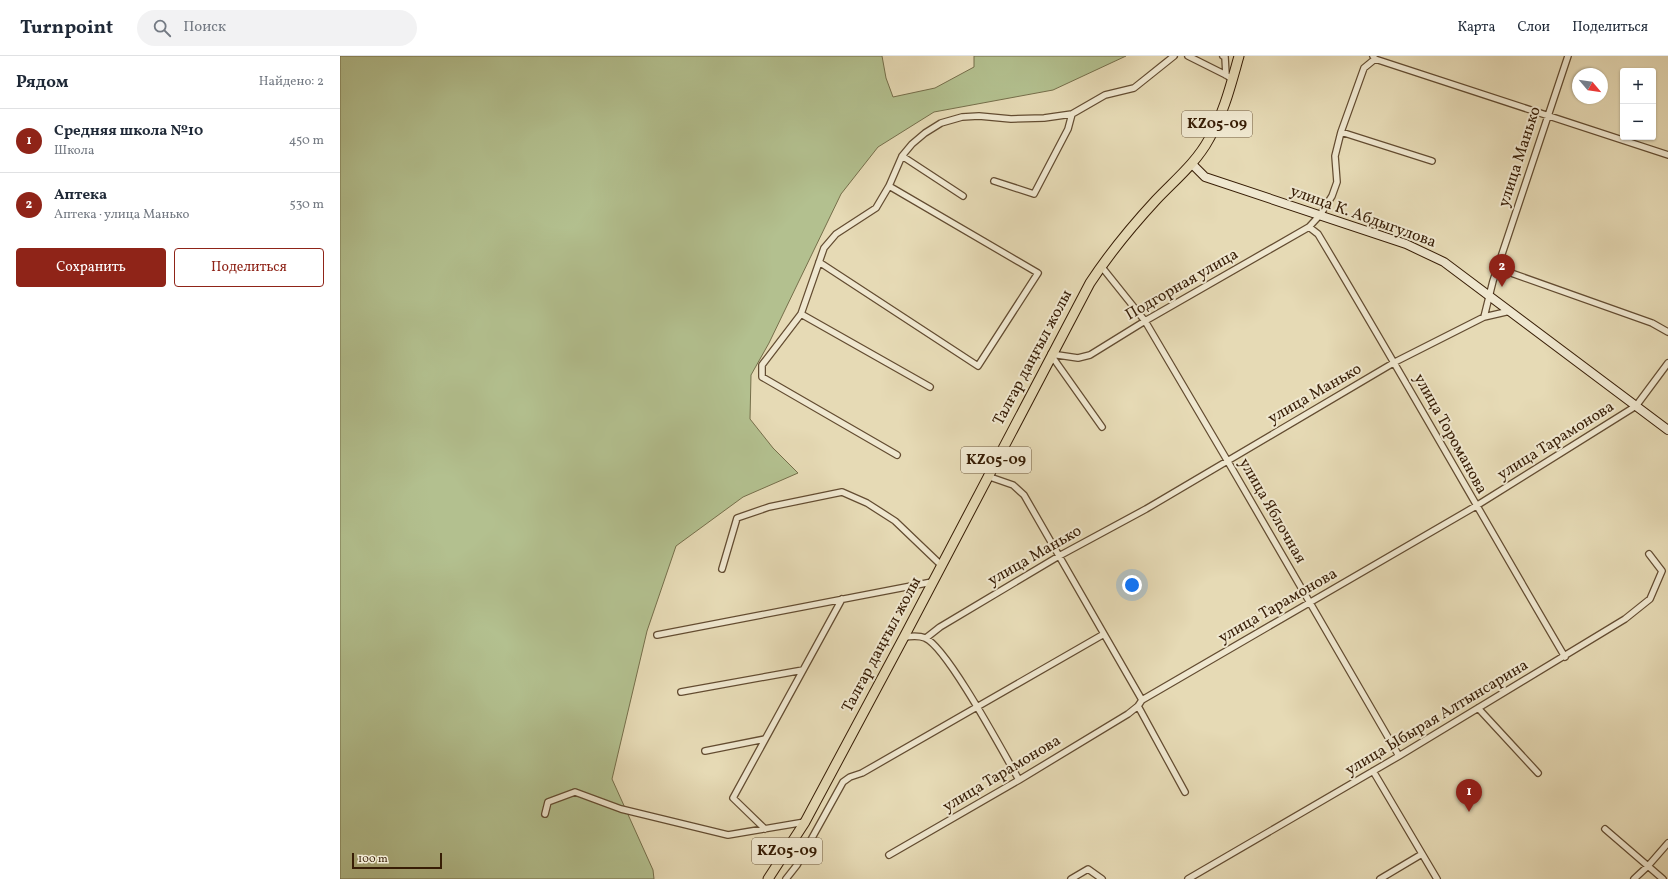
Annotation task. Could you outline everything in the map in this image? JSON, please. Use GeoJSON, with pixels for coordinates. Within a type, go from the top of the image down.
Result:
{"type":"FeatureCollection","features":[{"type":"Feature","properties":{"kind":"main road","name":"Талғар даңғыл жолы"},"geometry":{"type":"LineString","coordinates":[[768,879],[805,822],[904,637],[1051,354],[1090,283],[1101,266],[1156,200],[1192,164],[1209,139],[1224,106],[1229,77],[1239,56]]}},
{"type":"Feature","properties":{"kind":"street"},"geometry":{"type":"LineString","coordinates":[[897,455],[762,377],[762,365],[800,314],[824,248],[836,234],[876,208],[889,186],[902,156],[912,144],[941,124],[962,117],[979,116],[1018,119],[1044,118],[1072,114],[1105,95],[1134,88],[1174,56]]}},
{"type":"Feature","properties":{"kind":"street"},"geometry":{"type":"LineString","coordinates":[[1188,56],[1229,77]]}},
{"type":"Feature","properties":{"kind":"street"},"geometry":{"type":"LineString","coordinates":[[1223,56],[1225,58],[1229,77]]}},
{"type":"Feature","properties":{"kind":"street","name":"улица Манько"},"geometry":{"type":"LineString","coordinates":[[926,638],[940,627],[1059,556],[1146,509],[1395,362],[1484,317],[1498,268],[1568,56]]}},
{"type":"Feature","properties":{"kind":"street"},"geometry":{"type":"LineString","coordinates":[[1374,58],[1668,155]]}},
{"type":"Feature","properties":{"kind":"street","name":"Подгорная улица"},"geometry":{"type":"LineString","coordinates":[[1051,354],[1078,358],[1090,355],[1145,321],[1309,227],[1329,202],[1337,182],[1336,156],[1341,132],[1364,68],[1374,58]]}},
{"type":"Feature","properties":{"kind":"street"},"geometry":{"type":"LineString","coordinates":[[994,181],[1034,194],[1068,128],[1072,114]]}},
{"type":"Feature","properties":{"kind":"street"},"geometry":{"type":"LineString","coordinates":[[1341,132],[1432,161]]}},
{"type":"Feature","properties":{"kind":"street"},"geometry":{"type":"LineString","coordinates":[[902,156],[963,196]]}},
{"type":"Feature","properties":{"kind":"street","name":"улица К. Абдыгулова"},"geometry":{"type":"LineString","coordinates":[[1192,164],[1205,177],[1406,244],[1444,262],[1668,430]]}},
{"type":"Feature","properties":{"kind":"street"},"geometry":{"type":"LineString","coordinates":[[819,262],[978,366],[1038,273],[889,186]]}},
{"type":"Feature","properties":{"kind":"street","name":"улица Тороманова"},"geometry":{"type":"LineString","coordinates":[[1309,227],[1318,234],[1395,362],[1476,506],[1565,657]]}},
{"type":"Feature","properties":{"kind":"street","name":"улица Яблочная"},"geometry":{"type":"LineString","coordinates":[[1101,266],[1145,321],[1228,460],[1400,756]]}},
{"type":"Feature","properties":{"kind":"street"},"geometry":{"type":"LineString","coordinates":[[1498,268],[1652,324],[1668,332]]}},
{"type":"Feature","properties":{"kind":"street"},"geometry":{"type":"LineString","coordinates":[[1484,317],[1510,311]]}},
{"type":"Feature","properties":{"kind":"street"},"geometry":{"type":"LineString","coordinates":[[800,314],[930,387]]}},
{"type":"Feature","properties":{"kind":"street"},"geometry":{"type":"LineString","coordinates":[[1051,354],[1102,427]]}},
{"type":"Feature","properties":{"kind":"street","name":"улица Тарамонова"},"geometry":{"type":"LineString","coordinates":[[889,855],[1019,780],[1138,706],[1142,700],[1476,506],[1636,406],[1668,363]]}},
{"type":"Feature","properties":{"kind":"street"},"geometry":{"type":"LineString","coordinates":[[987,476],[1006,482],[1018,489],[1024,495],[1142,700]]}},
{"type":"Feature","properties":{"kind":"street"},"geometry":{"type":"LineString","coordinates":[[722,570],[737,518],[769,507],[842,492],[867,503],[895,521],[941,565]]}},
{"type":"Feature","properties":{"kind":"street","name":"улица Ыбырая Алтынсарина"},"geometry":{"type":"LineString","coordinates":[[1188,879],[1400,756],[1565,657],[1625,619],[1650,599],[1662,571],[1649,554]]}},
{"type":"Feature","properties":{"kind":"street"},"geometry":{"type":"LineString","coordinates":[[656,635],[932,582]]}},
{"type":"Feature","properties":{"kind":"street"},"geometry":{"type":"LineString","coordinates":[[765,829],[733,798],[842,599]]}},
{"type":"Feature","properties":{"kind":"street"},"geometry":{"type":"LineString","coordinates":[[786,879],[797,865],[843,782],[850,777],[862,773],[976,706],[1104,634]]}},
{"type":"Feature","properties":{"kind":"street"},"geometry":{"type":"LineString","coordinates":[[904,637],[918,636],[926,638],[940,651],[976,706],[1019,780]]}},
{"type":"Feature","properties":{"kind":"street"},"geometry":{"type":"LineString","coordinates":[[681,692],[803,670]]}},
{"type":"Feature","properties":{"kind":"street"},"geometry":{"type":"LineString","coordinates":[[1138,706],[1184,792]]}},
{"type":"Feature","properties":{"kind":"street"},"geometry":{"type":"LineString","coordinates":[[1478,708],[1538,773]]}},
{"type":"Feature","properties":{"kind":"street"},"geometry":{"type":"LineString","coordinates":[[705,751],[765,739]]}},
{"type":"Feature","properties":{"kind":"street"},"geometry":{"type":"LineString","coordinates":[[1373,771],[1437,879]]}},
{"type":"Feature","properties":{"kind":"street"},"geometry":{"type":"LineString","coordinates":[[545,814],[548,802],[575,792],[621,809],[728,835],[805,822]]}},
{"type":"Feature","properties":{"kind":"street"},"geometry":{"type":"LineString","coordinates":[[1604,829],[1663,879]]}},
{"type":"Feature","properties":{"kind":"street"},"geometry":{"type":"LineString","coordinates":[[1634,879],[1648,866],[1668,843]]}},
{"type":"Feature","properties":{"kind":"street"},"geometry":{"type":"LineString","coordinates":[[1380,879],[1422,854]]}},
{"type":"Feature","properties":{"kind":"street"},"geometry":{"type":"LineString","coordinates":[[1071,879],[1088,869],[1102,879]]}},
{"type":"Feature","properties":{"kind":"green space"},"geometry":{"type":"Polygon","coordinates":[[[340,56],[882,56],[886,78],[893,97],[935,88],[974,67],[974,56],[1126,56],[1053,90],[934,112],[878,147],[841,194],[769,343],[751,375],[750,419],[773,448],[798,473],[743,497],[676,546],[647,631],[612,779],[653,870],[654,879],[340,879],[340,56]]]}},
{"type":"Feature","properties":{"kind":"place","name":"Аптека"},"geometry":{"type":"Point","coordinates":[1502,287]}},
{"type":"Feature","properties":{"kind":"place","name":"Средняя школа №10"},"geometry":{"type":"Point","coordinates":[1469,812]}}]}
